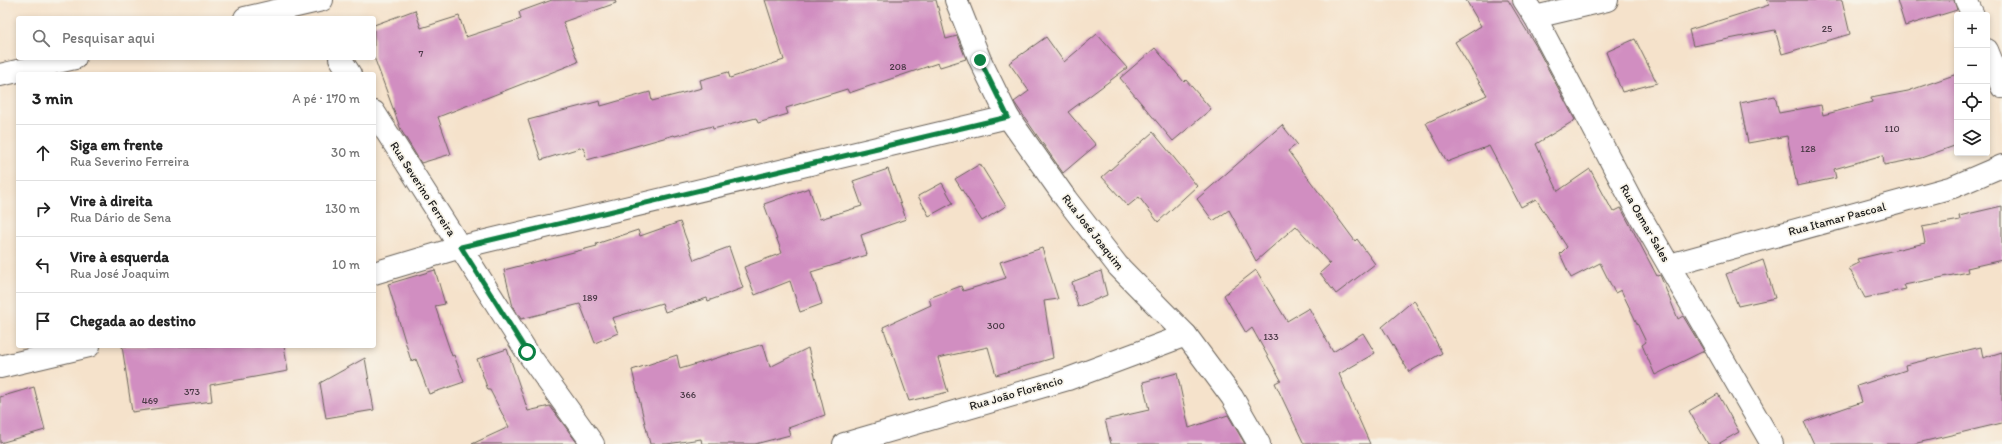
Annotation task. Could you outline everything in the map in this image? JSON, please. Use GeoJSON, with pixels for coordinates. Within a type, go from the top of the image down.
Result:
{"type":"FeatureCollection","features":[{"type":"Feature","properties":{"kind":"street","name":"Rua José Joaquim"},"geometry":{"type":"LineString","coordinates":[[956,0],[980,60],[1008,117],[1066,199],[1118,266],[1186,336],[1232,397],[1259,444]]}},
{"type":"Feature","properties":{"kind":"street"},"geometry":{"type":"LineString","coordinates":[[1530,9],[1607,0]]}},
{"type":"Feature","properties":{"kind":"street"},"geometry":{"type":"LineString","coordinates":[[1966,0],[1972,12]]}},
{"type":"Feature","properties":{"kind":"street"},"geometry":{"type":"LineString","coordinates":[[258,16],[314,7]]}},
{"type":"Feature","properties":{"kind":"street","name":"Rua Osmar Sales"},"geometry":{"type":"LineString","coordinates":[[1530,9],[1635,207],[1772,444]]}},
{"type":"Feature","properties":{"kind":"street"},"geometry":{"type":"LineString","coordinates":[[1990,57],[2002,87]]}},
{"type":"Feature","properties":{"kind":"street"},"geometry":{"type":"LineString","coordinates":[[0,75],[66,60]]}},
{"type":"Feature","properties":{"kind":"street"},"geometry":{"type":"LineString","coordinates":[[341,60],[349,72]]}},
{"type":"Feature","properties":{"kind":"street","name":"Rua Severino Ferreira"},"geometry":{"type":"LineString","coordinates":[[376,115],[527,352],[594,444]]}},
{"type":"Feature","properties":{"kind":"street"},"geometry":{"type":"LineString","coordinates":[[376,272],[461,247],[1008,117]]}},
{"type":"Feature","properties":{"kind":"street","name":"Rua Itamar Pascoal"},"geometry":{"type":"LineString","coordinates":[[1669,265],[1953,187],[2002,166]]}},
{"type":"Feature","properties":{"kind":"street","name":"Rua João Florêncio"},"geometry":{"type":"LineString","coordinates":[[844,444],[1068,379],[1186,336]]}},
{"type":"Feature","properties":{"kind":"street"},"geometry":{"type":"LineString","coordinates":[[0,367],[81,348]]}},
{"type":"Feature","properties":{"kind":"building"},"geometry":{"type":"Polygon","coordinates":[[[552,0],[615,0],[616,3],[563,22],[578,62],[438,117],[451,154],[421,163],[401,130],[375,60],[376,24],[415,10],[421,28],[459,16],[466,37],[521,19],[519,12],[552,0]]]}},
{"type":"Feature","properties":{"kind":"building"},"geometry":{"type":"Polygon","coordinates":[[[765,0],[936,0],[946,39],[957,36],[966,59],[940,67],[938,63],[849,93],[847,89],[786,108],[788,114],[758,123],[756,118],[713,129],[712,126],[675,136],[674,135],[587,160],[583,147],[541,160],[528,120],[600,101],[601,106],[650,92],[652,101],[702,88],[700,80],[728,72],[730,78],[784,60],[765,0]]]}},
{"type":"Feature","properties":{"kind":"building"},"geometry":{"type":"Polygon","coordinates":[[[1466,0],[1508,0],[1536,46],[1575,120],[1536,144],[1558,191],[1590,169],[1613,212],[1621,208],[1657,276],[1660,275],[1678,319],[1683,316],[1704,351],[1655,375],[1642,345],[1646,342],[1621,290],[1615,293],[1600,263],[1571,278],[1560,254],[1567,247],[1536,199],[1521,207],[1489,146],[1447,162],[1426,123],[1487,95],[1455,42],[1481,26],[1466,0]]]}},
{"type":"Feature","properties":{"kind":"building"},"geometry":{"type":"Polygon","coordinates":[[[1767,0],[1842,0],[1850,34],[1782,54],[1775,30],[1693,46],[1689,30],[1769,5],[1767,0]]]}},
{"type":"Feature","properties":{"kind":"building"},"geometry":{"type":"Polygon","coordinates":[[[1897,0],[1954,0],[1957,10],[1905,26],[1897,0]]]}},
{"type":"Feature","properties":{"kind":"building"},"geometry":{"type":"Polygon","coordinates":[[[1097,34],[1127,68],[1068,112],[1096,145],[1063,173],[1014,102],[1029,91],[1009,63],[1046,37],[1064,62],[1097,34]]]}},
{"type":"Feature","properties":{"kind":"building"},"geometry":{"type":"Polygon","coordinates":[[[1635,39],[1657,83],[1622,92],[1606,52],[1635,39]]]}},
{"type":"Feature","properties":{"kind":"building"},"geometry":{"type":"Polygon","coordinates":[[[1155,48],[1184,82],[1186,80],[1211,109],[1173,141],[1120,78],[1155,48]]]}},
{"type":"Feature","properties":{"kind":"building"},"geometry":{"type":"Polygon","coordinates":[[[1954,75],[1954,146],[1921,158],[1884,165],[1883,155],[1834,169],[1836,178],[1797,186],[1787,136],[1748,143],[1740,103],[1775,96],[1779,113],[1821,105],[1823,115],[1872,102],[1871,98],[1908,91],[1954,75]]]}},
{"type":"Feature","properties":{"kind":"building"},"geometry":{"type":"Polygon","coordinates":[[[1282,125],[1297,144],[1288,151],[1355,241],[1357,239],[1375,264],[1336,294],[1320,273],[1330,264],[1296,226],[1256,261],[1229,210],[1213,221],[1197,199],[1282,125]]]}},
{"type":"Feature","properties":{"kind":"building"},"geometry":{"type":"Polygon","coordinates":[[[1153,132],[1197,186],[1158,222],[1139,197],[1128,206],[1102,177],[1153,132]]]}},
{"type":"Feature","properties":{"kind":"building"},"geometry":{"type":"Polygon","coordinates":[[[980,164],[1006,206],[982,221],[955,179],[980,164]]]}},
{"type":"Feature","properties":{"kind":"building"},"geometry":{"type":"Polygon","coordinates":[[[888,169],[906,219],[861,235],[867,255],[811,272],[822,304],[800,312],[790,281],[755,295],[744,267],[782,253],[764,204],[809,188],[820,219],[862,206],[853,181],[888,169]]]}},
{"type":"Feature","properties":{"kind":"building"},"geometry":{"type":"Polygon","coordinates":[[[942,183],[953,203],[929,216],[918,196],[942,183]]]}},
{"type":"Feature","properties":{"kind":"building"},"geometry":{"type":"Polygon","coordinates":[[[2002,206],[2002,260],[1967,268],[1968,272],[1904,285],[1906,289],[1865,298],[1849,268],[1859,263],[1857,259],[1925,243],[1922,227],[1960,220],[1959,216],[2002,206]]]}},
{"type":"Feature","properties":{"kind":"building"},"geometry":{"type":"Polygon","coordinates":[[[680,222],[694,260],[729,247],[743,288],[708,301],[707,298],[665,312],[662,303],[612,318],[618,333],[595,343],[580,304],[521,319],[513,307],[504,270],[597,246],[596,244],[638,230],[640,236],[680,222]]]}},
{"type":"Feature","properties":{"kind":"building"},"geometry":{"type":"Polygon","coordinates":[[[1042,248],[1058,299],[1044,301],[1053,358],[996,375],[988,347],[938,358],[948,392],[909,401],[883,327],[931,305],[929,298],[961,286],[963,291],[1006,278],[1000,262],[1042,248]]]}},
{"type":"Feature","properties":{"kind":"building"},"geometry":{"type":"Polygon","coordinates":[[[1763,260],[1775,298],[1738,306],[1726,274],[1763,260]]]}},
{"type":"Feature","properties":{"kind":"building"},"geometry":{"type":"Polygon","coordinates":[[[435,270],[445,304],[435,306],[452,356],[454,355],[464,382],[429,394],[416,359],[411,361],[388,284],[435,270]]]}},
{"type":"Feature","properties":{"kind":"building"},"geometry":{"type":"Polygon","coordinates":[[[1256,270],[1287,321],[1309,308],[1333,352],[1363,333],[1375,353],[1339,374],[1370,444],[1304,444],[1275,383],[1281,380],[1252,328],[1246,333],[1224,295],[1256,270]]]}},
{"type":"Feature","properties":{"kind":"building"},"geometry":{"type":"Polygon","coordinates":[[[1101,271],[1107,295],[1078,307],[1072,282],[1101,271]]]}},
{"type":"Feature","properties":{"kind":"building"},"geometry":{"type":"Polygon","coordinates":[[[1414,300],[1442,353],[1409,372],[1382,327],[1414,300]]]}},
{"type":"Feature","properties":{"kind":"building"},"geometry":{"type":"Polygon","coordinates":[[[763,344],[770,367],[808,348],[825,415],[788,428],[790,435],[755,444],[702,444],[701,439],[667,444],[650,444],[632,370],[677,355],[680,369],[763,344]]]}},
{"type":"Feature","properties":{"kind":"building"},"geometry":{"type":"Polygon","coordinates":[[[1981,347],[1983,358],[2002,352],[2002,423],[1913,444],[1814,444],[1804,422],[1862,402],[1857,386],[1906,370],[1905,365],[1981,347]]]}},
{"type":"Feature","properties":{"kind":"building"},"geometry":{"type":"Polygon","coordinates":[[[122,348],[284,348],[288,371],[210,385],[212,401],[132,412],[122,348]]]}},
{"type":"Feature","properties":{"kind":"building"},"geometry":{"type":"Polygon","coordinates":[[[507,349],[528,411],[550,406],[578,444],[472,444],[509,427],[490,390],[488,390],[477,359],[507,349]]]}},
{"type":"Feature","properties":{"kind":"building"},"geometry":{"type":"Polygon","coordinates":[[[365,358],[374,410],[326,418],[320,383],[365,358]]]}},
{"type":"Feature","properties":{"kind":"building"},"geometry":{"type":"Polygon","coordinates":[[[1177,373],[1189,428],[1228,415],[1245,444],[1111,444],[1105,420],[1149,410],[1143,382],[1177,373]]]}},
{"type":"Feature","properties":{"kind":"building"},"geometry":{"type":"Polygon","coordinates":[[[34,387],[45,430],[0,443],[0,397],[34,387]]]}},
{"type":"Feature","properties":{"kind":"building"},"geometry":{"type":"Polygon","coordinates":[[[1718,394],[1739,432],[1718,444],[1708,444],[1689,411],[1718,394]]]}},
{"type":"Feature","properties":{"kind":"route"},"geometry":{"type":"LineString","coordinates":[[527,352],[461,247],[1008,117],[980,60]]}}]}
